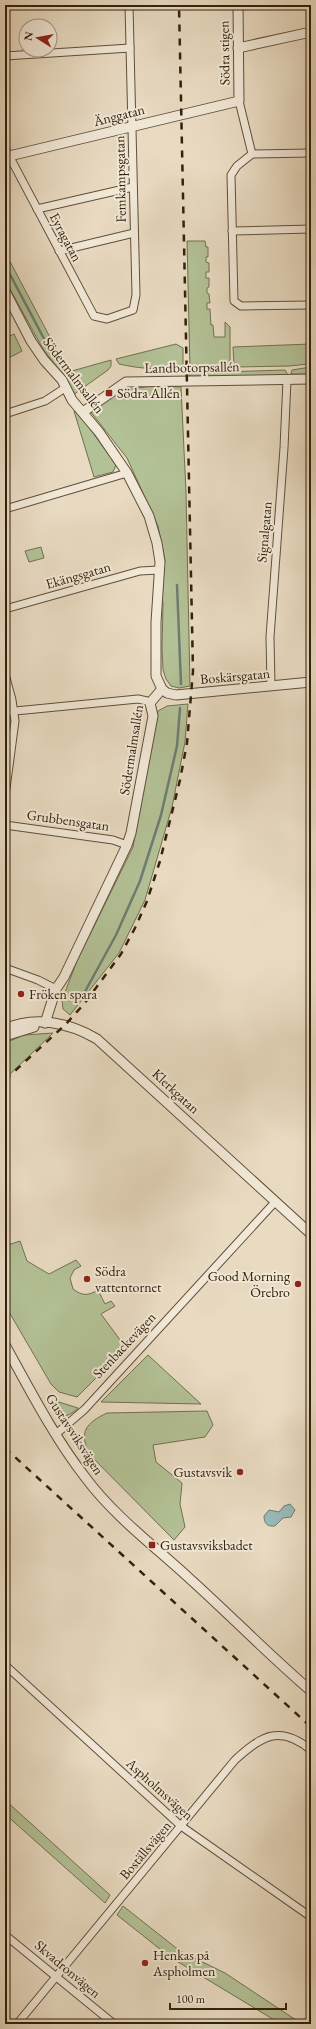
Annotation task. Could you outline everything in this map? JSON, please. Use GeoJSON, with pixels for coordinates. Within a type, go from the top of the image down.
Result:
{"type":"FeatureCollection","features":[{"type":"Feature","properties":{"kind":"street","name":"Femkampsgatan"},"geometry":{"type":"LineString","coordinates":[[117,316],[133,310],[135,306],[129,5]]}},
{"type":"Feature","properties":{"kind":"street","name":"Södra stigen"},"geometry":{"type":"LineString","coordinates":[[238,5],[239,101]]}},
{"type":"Feature","properties":{"kind":"street"},"geometry":{"type":"LineString","coordinates":[[238,48],[311,32]]}},
{"type":"Feature","properties":{"kind":"street"},"geometry":{"type":"LineString","coordinates":[[5,56],[130,48]]}},
{"type":"Feature","properties":{"kind":"street"},"geometry":{"type":"LineString","coordinates":[[239,101],[252,154]]}},
{"type":"Feature","properties":{"kind":"street","name":"Änggatan"},"geometry":{"type":"LineString","coordinates":[[6,154],[239,101]]}},
{"type":"Feature","properties":{"kind":"street"},"geometry":{"type":"LineString","coordinates":[[311,153],[252,154],[237,166],[231,175],[233,295],[236,304],[247,306],[311,305]]}},
{"type":"Feature","properties":{"kind":"street","name":"Eyragatan"},"geometry":{"type":"LineString","coordinates":[[6,154],[94,316],[107,319],[117,316]]}},
{"type":"Feature","properties":{"kind":"street"},"geometry":{"type":"LineString","coordinates":[[37,209],[133,187]]}},
{"type":"Feature","properties":{"kind":"street"},"geometry":{"type":"LineString","coordinates":[[232,231],[311,229]]}},
{"type":"Feature","properties":{"kind":"street"},"geometry":{"type":"LineString","coordinates":[[59,252],[134,233]]}},
{"type":"Feature","properties":{"kind":"street","name":"Södermalmsallén"},"geometry":{"type":"LineString","coordinates":[[5,291],[31,341],[44,360],[62,380],[72,400],[83,412],[136,488],[151,522],[159,551],[160,570],[155,667],[158,681],[162,689],[150,703],[153,716],[132,825],[127,845],[64,977],[56,989],[45,1023]]}},
{"type":"Feature","properties":{"kind":"street","name":"Landbotorpsallén"},"geometry":{"type":"LineString","coordinates":[[83,412],[126,382],[311,379]]}},
{"type":"Feature","properties":{"kind":"street","name":"Signalgatan"},"geometry":{"type":"LineString","coordinates":[[271,686],[270,636],[284,448],[287,380]]}},
{"type":"Feature","properties":{"kind":"street"},"geometry":{"type":"LineString","coordinates":[[5,414],[45,401],[65,388]]}},
{"type":"Feature","properties":{"kind":"street"},"geometry":{"type":"LineString","coordinates":[[5,509],[127,473]]}},
{"type":"Feature","properties":{"kind":"street","name":"Ekängsgatan"},"geometry":{"type":"LineString","coordinates":[[5,609],[140,571],[160,570]]}},
{"type":"Feature","properties":{"kind":"street"},"geometry":{"type":"LineString","coordinates":[[5,674],[15,721],[5,796]]}},
{"type":"Feature","properties":{"kind":"street","name":"Boskärsgatan"},"geometry":{"type":"LineString","coordinates":[[162,689],[171,694],[186,694],[311,682]]}},
{"type":"Feature","properties":{"kind":"street"},"geometry":{"type":"LineString","coordinates":[[5,712],[138,699],[150,703]]}},
{"type":"Feature","properties":{"kind":"street","name":"Grubbensgatan"},"geometry":{"type":"LineString","coordinates":[[5,825],[113,840],[127,845]]}},
{"type":"Feature","properties":{"kind":"street"},"geometry":{"type":"LineString","coordinates":[[5,968],[38,980],[56,989]]}},
{"type":"Feature","properties":{"kind":"street"},"geometry":{"type":"LineString","coordinates":[[5,1030],[33,1022],[45,1023]]}},
{"type":"Feature","properties":{"kind":"street"},"geometry":{"type":"LineString","coordinates":[[5,1036],[45,1023]]}},
{"type":"Feature","properties":{"kind":"street","name":"Klerkgatan"},"geometry":{"type":"LineString","coordinates":[[45,1023],[73,1027],[97,1039],[275,1202]]}},
{"type":"Feature","properties":{"kind":"street"},"geometry":{"type":"LineString","coordinates":[[275,1202],[311,1234]]}},
{"type":"Feature","properties":{"kind":"street","name":"Stenbackevägen"},"geometry":{"type":"LineString","coordinates":[[56,1434],[84,1409],[275,1202]]}},
{"type":"Feature","properties":{"kind":"street","name":"Gustavsviksvägen"},"geometry":{"type":"LineString","coordinates":[[5,1345],[56,1434],[85,1478],[118,1514],[213,1599],[311,1691]]}},
{"type":"Feature","properties":{"kind":"street","name":"Aspholmsvägen"},"geometry":{"type":"LineString","coordinates":[[5,1665],[181,1826],[311,1917]]}},
{"type":"Feature","properties":{"kind":"street","name":"Boställsvägen"},"geometry":{"type":"LineString","coordinates":[[17,2024],[235,1760],[253,1743],[267,1737],[284,1736],[298,1741],[311,1750]]}},
{"type":"Feature","properties":{"kind":"street","name":"Skvadronvägen"},"geometry":{"type":"LineString","coordinates":[[5,1934],[114,2024]]}},
{"type":"Feature","properties":{"kind":"green space"},"geometry":{"type":"Polygon","coordinates":[[[187,241],[205,241],[206,247],[208,247],[208,257],[206,257],[206,262],[209,263],[209,272],[206,272],[206,278],[209,278],[207,293],[209,294],[210,303],[207,303],[207,309],[210,309],[211,325],[213,325],[214,337],[225,337],[225,322],[230,327],[230,368],[190,369],[187,241]]]}},
{"type":"Feature","properties":{"kind":"green space"},"geometry":{"type":"Polygon","coordinates":[[[5,252],[62,360],[72,371],[111,360],[111,366],[108,370],[73,395],[62,374],[43,349],[5,280],[5,252]]]}},
{"type":"Feature","properties":{"kind":"green space"},"geometry":{"type":"Polygon","coordinates":[[[14,334],[22,351],[5,360],[5,338],[14,334]]]}},
{"type":"Feature","properties":{"kind":"green space"},"geometry":{"type":"Polygon","coordinates":[[[176,344],[183,348],[183,368],[159,369],[135,367],[119,364],[116,359],[176,344]]]}},
{"type":"Feature","properties":{"kind":"green space"},"geometry":{"type":"Polygon","coordinates":[[[311,344],[311,363],[309,364],[236,367],[234,365],[233,347],[311,344]]]}},
{"type":"Feature","properties":{"kind":"green space"},"geometry":{"type":"Polygon","coordinates":[[[311,367],[311,374],[291,374],[292,370],[311,367]]]}},
{"type":"Feature","properties":{"kind":"green space"},"geometry":{"type":"Polygon","coordinates":[[[285,370],[288,375],[262,377],[189,376],[189,373],[285,370]]]}},
{"type":"Feature","properties":{"kind":"green space"},"geometry":{"type":"Polygon","coordinates":[[[151,386],[181,387],[186,492],[190,686],[179,688],[171,686],[166,679],[163,670],[163,603],[160,585],[165,560],[158,526],[127,458],[90,411],[119,391],[151,386]]]}},
{"type":"Feature","properties":{"kind":"green space"},"geometry":{"type":"Polygon","coordinates":[[[74,411],[78,412],[116,465],[113,472],[94,477],[74,411]]]}},
{"type":"Feature","properties":{"kind":"green space"},"geometry":{"type":"Polygon","coordinates":[[[41,547],[44,558],[29,562],[25,551],[41,547]]]}},
{"type":"Feature","properties":{"kind":"green space"},"geometry":{"type":"Polygon","coordinates":[[[188,704],[185,742],[172,807],[145,900],[119,953],[70,1015],[63,1009],[62,1000],[77,961],[133,847],[158,711],[167,706],[188,704]]]}},
{"type":"Feature","properties":{"kind":"green space"},"geometry":{"type":"Polygon","coordinates":[[[53,1033],[5,1078],[5,1043],[24,1035],[53,1033]]]}},
{"type":"Feature","properties":{"kind":"green space"},"geometry":{"type":"Polygon","coordinates":[[[20,1241],[27,1261],[49,1274],[76,1260],[81,1266],[74,1270],[70,1278],[73,1289],[79,1293],[85,1294],[98,1290],[105,1304],[111,1301],[115,1306],[101,1314],[126,1348],[77,1397],[59,1392],[51,1384],[5,1305],[5,1246],[20,1241]]]}},
{"type":"Feature","properties":{"kind":"green space"},"geometry":{"type":"Polygon","coordinates":[[[148,1355],[201,1404],[101,1402],[148,1355]]]}},
{"type":"Feature","properties":{"kind":"green space"},"geometry":{"type":"Polygon","coordinates":[[[46,1398],[78,1408],[67,1415],[59,1415],[52,1409],[46,1398]]]}},
{"type":"Feature","properties":{"kind":"green space"},"geometry":{"type":"Polygon","coordinates":[[[207,1411],[213,1425],[205,1437],[153,1445],[156,1462],[182,1483],[180,1504],[185,1527],[174,1540],[90,1455],[86,1447],[86,1429],[94,1421],[107,1413],[207,1411]]]}},
{"type":"Feature","properties":{"kind":"green space"},"geometry":{"type":"Polygon","coordinates":[[[5,1800],[110,1895],[105,1903],[5,1814],[5,1800]]]}},
{"type":"Feature","properties":{"kind":"green space"},"geometry":{"type":"Polygon","coordinates":[[[123,1906],[180,1951],[225,1973],[302,2024],[281,2024],[170,1957],[117,1915],[123,1906]]]}},
{"type":"Feature","properties":{"kind":"water"},"geometry":{"type":"Polygon","coordinates":[[[290,1504],[295,1510],[291,1517],[283,1518],[275,1526],[266,1524],[264,1516],[269,1510],[279,1512],[284,1506],[290,1504]]]}},
{"type":"Feature","properties":{"kind":"waterway"},"geometry":{"type":"LineString","coordinates":[[5,265],[50,350]]}},
{"type":"Feature","properties":{"kind":"waterway"},"geometry":{"type":"LineString","coordinates":[[177,585],[181,684]]}},
{"type":"Feature","properties":{"kind":"waterway"},"geometry":{"type":"LineString","coordinates":[[82,997],[116,935],[140,881],[161,815],[177,746],[180,708]]}},
{"type":"Feature","properties":{"kind":"railway"},"geometry":{"type":"LineString","coordinates":[[5,1080],[65,1025],[84,1004],[121,954],[147,901],[160,861],[180,780],[187,743],[193,671],[179,5]]}},
{"type":"Feature","properties":{"kind":"railway"},"geometry":{"type":"LineString","coordinates":[[5,1448],[311,1727]]}},
{"type":"Feature","properties":{"kind":"place","name":"Södra Allén"},"geometry":{"type":"Point","coordinates":[109,393]}},
{"type":"Feature","properties":{"kind":"place","name":"Fröken spara"},"geometry":{"type":"Point","coordinates":[21,994]}},
{"type":"Feature","properties":{"kind":"place","name":"Södra vattentornet"},"geometry":{"type":"Point","coordinates":[87,1279]}},
{"type":"Feature","properties":{"kind":"place","name":"Good Morning Örebro"},"geometry":{"type":"Point","coordinates":[298,1284]}},
{"type":"Feature","properties":{"kind":"place","name":"Gustavsvik"},"geometry":{"type":"Point","coordinates":[240,1472]}},
{"type":"Feature","properties":{"kind":"place","name":"Gustavsviksbadet"},"geometry":{"type":"Point","coordinates":[152,1545]}},
{"type":"Feature","properties":{"kind":"place","name":"Henkas på Aspholmen"},"geometry":{"type":"Point","coordinates":[145,1963]}}]}
